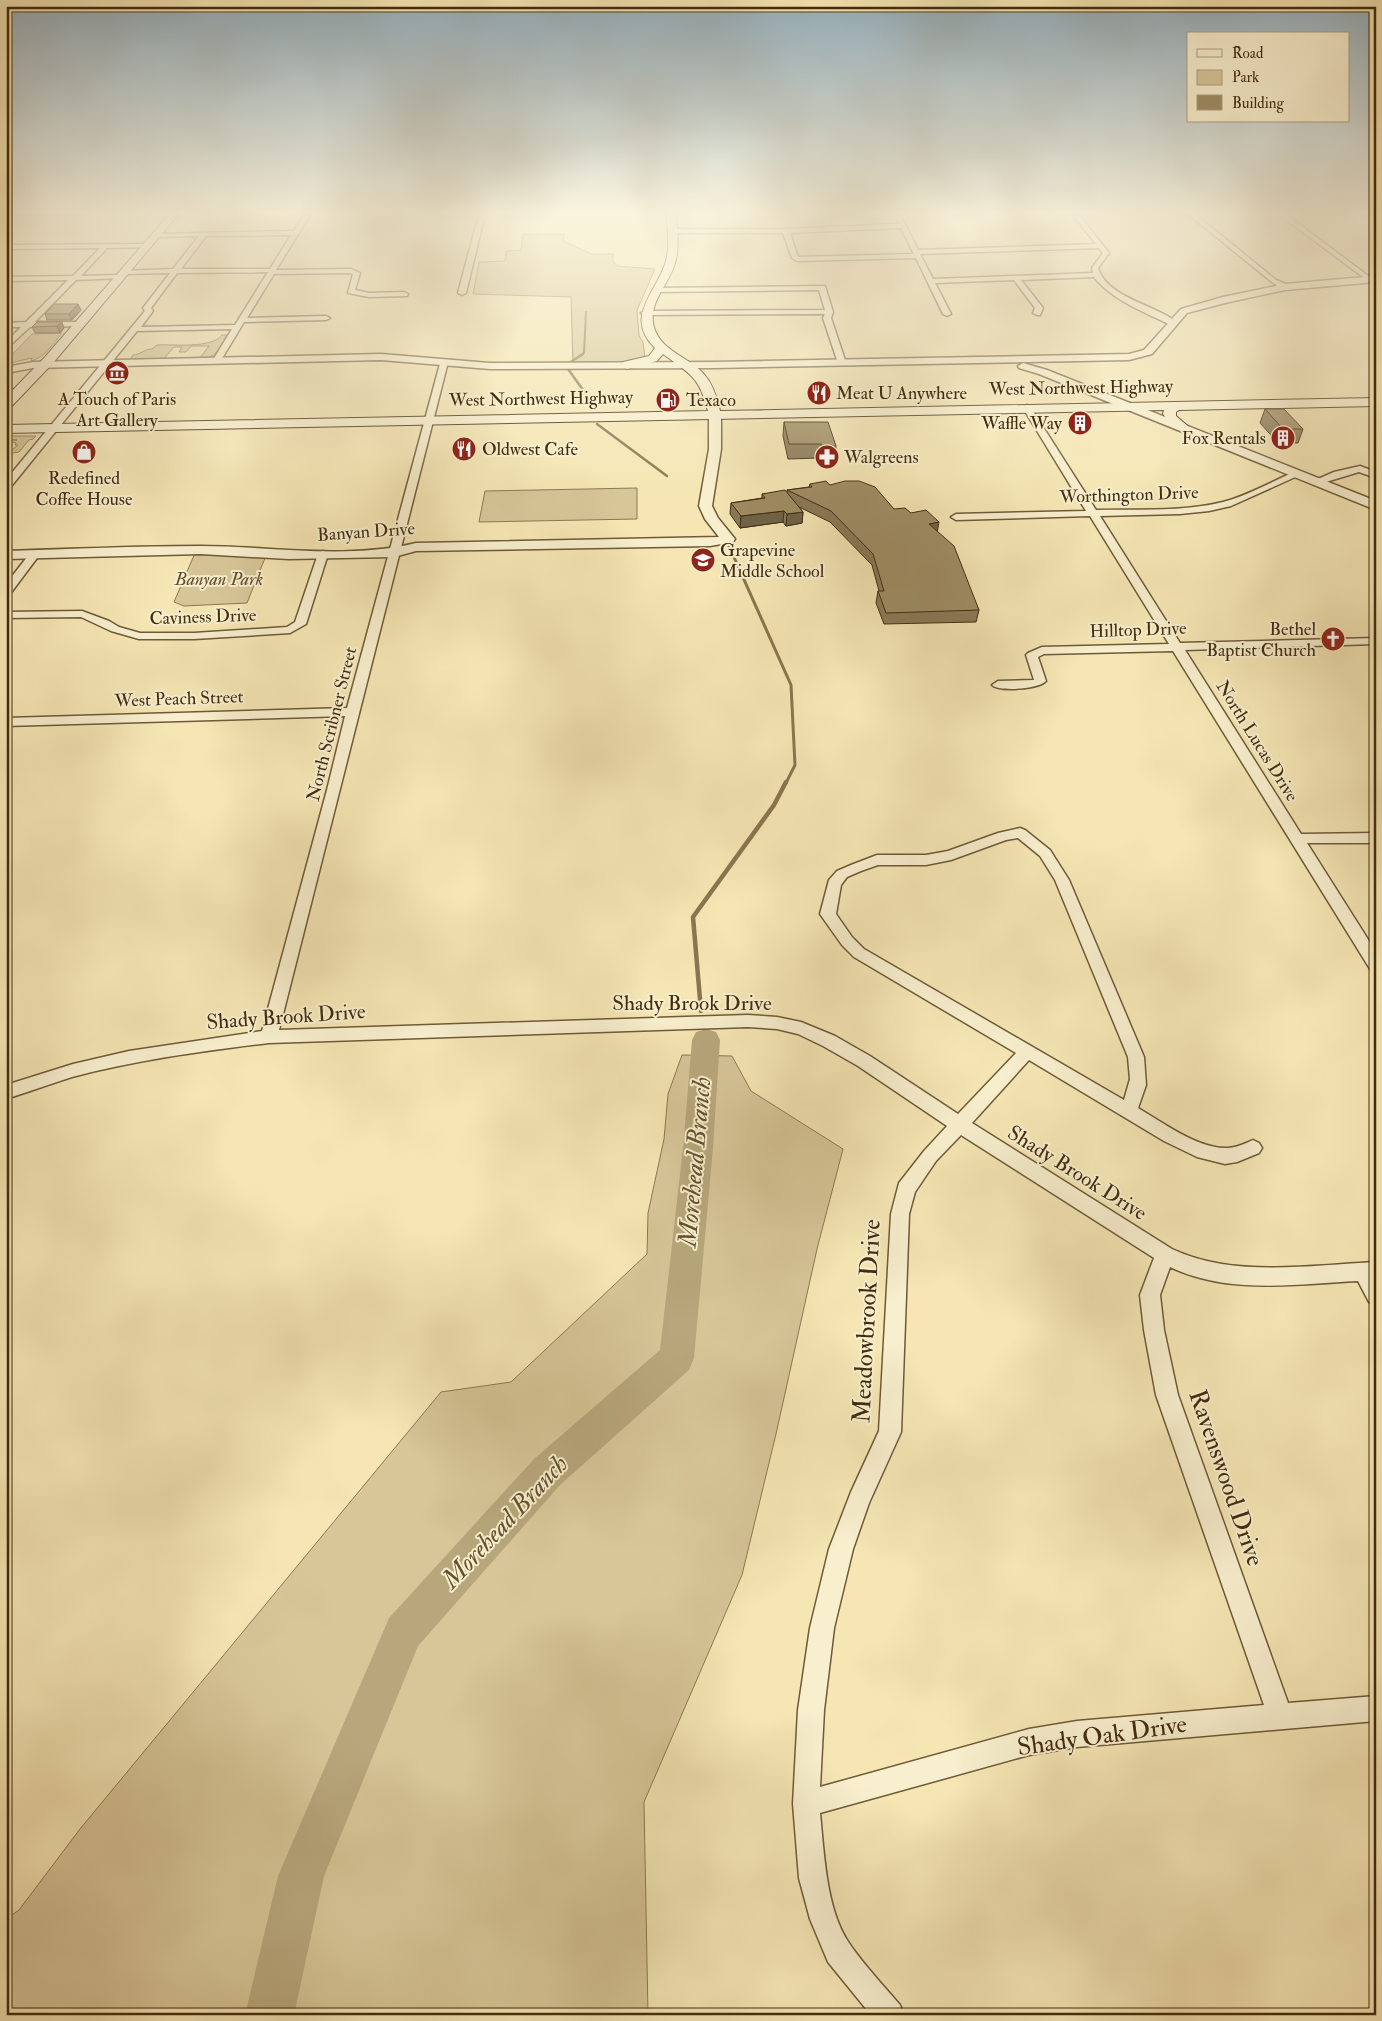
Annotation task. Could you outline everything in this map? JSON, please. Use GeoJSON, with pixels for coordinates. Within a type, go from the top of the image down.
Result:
{"type":"FeatureCollection","features":[{"type":"Feature","properties":{"kind":"main road"},"geometry":{"type":"LineString","coordinates":[[6,405],[17,396],[97,304]]}},
{"type":"Feature","properties":{"kind":"main road"},"geometry":{"type":"LineString","coordinates":[[651,304],[646,313],[650,336],[662,348],[688,365],[699,376],[709,392],[715,415]]}},
{"type":"Feature","properties":{"kind":"main road"},"geometry":{"type":"LineString","coordinates":[[627,365],[653,359],[662,348]]}},
{"type":"Feature","properties":{"kind":"main road"},"geometry":{"type":"LineString","coordinates":[[17,396],[13,414],[36,429]]}},
{"type":"Feature","properties":{"kind":"main road","name":"West Northwest Highway"},"geometry":{"type":"LineString","coordinates":[[6,429],[1122,405],[1376,402]]}},
{"type":"Feature","properties":{"kind":"main road"},"geometry":{"type":"LineString","coordinates":[[1177,405],[1171,408],[1170,418],[1182,428]]}},
{"type":"Feature","properties":{"kind":"street"},"geometry":{"type":"LineString","coordinates":[[6,347],[49,304]]}},
{"type":"Feature","properties":{"kind":"street"},"geometry":{"type":"LineString","coordinates":[[6,487],[52,428],[108,362],[148,311],[147,308],[150,304]]}},
{"type":"Feature","properties":{"kind":"street"},"geometry":{"type":"LineString","coordinates":[[217,360],[251,304]]}},
{"type":"Feature","properties":{"kind":"street"},"geometry":{"type":"LineString","coordinates":[[827,304],[829,312],[827,318],[842,363]]}},
{"type":"Feature","properties":{"kind":"street"},"geometry":{"type":"LineString","coordinates":[[942,304],[947,314]]}},
{"type":"Feature","properties":{"kind":"street"},"geometry":{"type":"LineString","coordinates":[[1036,304],[1039,308],[1037,313]]}},
{"type":"Feature","properties":{"kind":"street"},"geometry":{"type":"LineString","coordinates":[[1137,304],[1174,323]]}},
{"type":"Feature","properties":{"kind":"street"},"geometry":{"type":"LineString","coordinates":[[6,370],[45,364],[381,357],[490,366],[842,363],[1129,357],[1148,352],[1184,310],[1206,304]]}},
{"type":"Feature","properties":{"kind":"street"},"geometry":{"type":"LineString","coordinates":[[646,313],[829,312]]}},
{"type":"Feature","properties":{"kind":"street"},"geometry":{"type":"LineString","coordinates":[[241,320],[326,318]]}},
{"type":"Feature","properties":{"kind":"street"},"geometry":{"type":"LineString","coordinates":[[6,325],[80,324]]}},
{"type":"Feature","properties":{"kind":"street"},"geometry":{"type":"LineString","coordinates":[[134,329],[236,327]]}},
{"type":"Feature","properties":{"kind":"street"},"geometry":{"type":"LineString","coordinates":[[1062,380],[1057,376],[1055,368],[1057,363],[1063,359]]}},
{"type":"Feature","properties":{"kind":"street"},"geometry":{"type":"LineString","coordinates":[[986,360],[1018,364],[1062,380],[1376,506]]}},
{"type":"Feature","properties":{"kind":"street","name":"North Scribner Street"},"geometry":{"type":"LineString","coordinates":[[269,1036],[444,362]]}},
{"type":"Feature","properties":{"kind":"street","name":"North Lucas Drive"},"geometry":{"type":"LineString","coordinates":[[1027,408],[1376,965]]}},
{"type":"Feature","properties":{"kind":"street","name":"Banyan Drive"},"geometry":{"type":"LineString","coordinates":[[6,555],[201,550],[270,555],[394,553],[416,547],[710,542],[728,539],[707,510],[705,499],[712,472],[716,439],[715,415]]}},
{"type":"Feature","properties":{"kind":"street"},"geometry":{"type":"LineString","coordinates":[[1316,482],[1337,474],[1376,468]]}},
{"type":"Feature","properties":{"kind":"street"},"geometry":{"type":"LineString","coordinates":[[1360,469],[1376,475]]}},
{"type":"Feature","properties":{"kind":"street","name":"Worthington Drive"},"geometry":{"type":"LineString","coordinates":[[956,516],[1093,514],[1209,508],[1228,504],[1297,474]]}},
{"type":"Feature","properties":{"kind":"street"},"geometry":{"type":"LineString","coordinates":[[6,592],[34,554]]}},
{"type":"Feature","properties":{"kind":"street","name":"Caviness Drive"},"geometry":{"type":"LineString","coordinates":[[6,615],[82,614],[115,629],[140,636],[194,636],[290,630],[300,624],[323,554]]}},
{"type":"Feature","properties":{"kind":"street","name":"Hilltop Drive"},"geometry":{"type":"LineString","coordinates":[[998,685],[1034,684],[1040,681],[1032,656],[1042,651],[1376,641]]}},
{"type":"Feature","properties":{"kind":"street","name":"West Peach Street"},"geometry":{"type":"LineString","coordinates":[[6,722],[352,712]]}},
{"type":"Feature","properties":{"kind":"street"},"geometry":{"type":"LineString","coordinates":[[1127,1110],[1136,1097],[1140,1077],[1136,1057],[1062,880],[1045,853],[1028,837],[1020,833],[1003,836],[951,855],[926,860],[877,860],[842,874],[834,884],[828,914],[847,942],[859,953],[1188,1146],[1210,1153],[1234,1156],[1253,1148]]}},
{"type":"Feature","properties":{"kind":"street"},"geometry":{"type":"LineString","coordinates":[[1297,839],[1376,838]]}},
{"type":"Feature","properties":{"kind":"street","name":"Shady Brook Drive"},"geometry":{"type":"LineString","coordinates":[[6,1092],[81,1068],[140,1055],[269,1036],[722,1022],[778,1023],[801,1028],[864,1061],[960,1125],[1166,1256],[1188,1266],[1246,1277],[1370,1272]]}},
{"type":"Feature","properties":{"kind":"street","name":"Meadowbrook Drive"},"geometry":{"type":"LineString","coordinates":[[890,2015],[838,1952],[824,1919],[813,1878],[806,1804],[811,1710],[822,1628],[847,1533],[858,1500],[890,1432],[900,1214],[906,1189],[930,1156],[1028,1051]]}},
{"type":"Feature","properties":{"kind":"street","name":"Ravenswood Drive"},"geometry":{"type":"LineString","coordinates":[[1166,1256],[1150,1295],[1154,1330],[1168,1394],[1280,1715]]}},
{"type":"Feature","properties":{"kind":"street"},"geometry":{"type":"LineString","coordinates":[[1370,1272],[1376,1296]]}},
{"type":"Feature","properties":{"kind":"street","name":"Shady Oak Drive"},"geometry":{"type":"LineString","coordinates":[[806,1804],[1029,1742],[1077,1734],[1376,1708]]}},
{"type":"Feature","properties":{"kind":"green space"},"geometry":{"type":"Polygon","coordinates":[[[571,304],[639,304],[637,310],[639,336],[643,342],[645,359],[638,362],[573,364],[571,304]]]}},
{"type":"Feature","properties":{"kind":"green space"},"geometry":{"type":"Polygon","coordinates":[[[62,333],[40,357],[31,361],[32,358],[6,364],[6,361],[32,334],[62,333]]]}},
{"type":"Feature","properties":{"kind":"green space"},"geometry":{"type":"Polygon","coordinates":[[[222,335],[227,335],[217,352],[210,357],[199,359],[209,346],[191,346],[186,352],[179,352],[182,347],[174,347],[163,360],[129,361],[133,355],[152,349],[157,345],[201,344],[217,339],[222,335]]]}},
{"type":"Feature","properties":{"kind":"green space"},"geometry":{"type":"Polygon","coordinates":[[[12,436],[36,436],[29,440],[19,452],[7,454],[18,445],[6,440],[17,440],[6,439],[12,436]]]}},
{"type":"Feature","properties":{"kind":"green space"},"geometry":{"type":"Polygon","coordinates":[[[637,488],[637,519],[479,522],[485,491],[637,488]]]}},
{"type":"Feature","properties":{"kind":"green space","name":"Banyan Park"},"geometry":{"type":"Polygon","coordinates":[[[195,553],[265,558],[247,603],[184,606],[174,602],[195,553]]]}},
{"type":"Feature","properties":{"kind":"green space"},"geometry":{"type":"Polygon","coordinates":[[[682,1055],[732,1056],[751,1091],[843,1149],[817,1249],[776,1434],[742,1575],[644,1802],[648,2015],[6,2015],[6,1919],[19,1910],[80,1829],[441,1392],[511,1382],[647,1254],[648,1213],[664,1139],[668,1094],[682,1055]]]}},
{"type":"Feature","properties":{"kind":"building"},"geometry":{"type":"Polygon","coordinates":[[[54,304],[78,304],[69,314],[45,314],[54,304]]]}},
{"type":"Feature","properties":{"kind":"building"},"geometry":{"type":"Polygon","coordinates":[[[37,322],[62,322],[57,326],[32,327],[37,322]]]}},
{"type":"Feature","properties":{"kind":"building"},"geometry":{"type":"Polygon","coordinates":[[[1265,409],[1284,409],[1303,429],[1283,429],[1265,409]]]}},
{"type":"Feature","properties":{"kind":"building"},"geometry":{"type":"Polygon","coordinates":[[[784,422],[828,422],[836,446],[822,447],[821,444],[789,444],[784,422]]]}},
{"type":"Feature","properties":{"kind":"building","name":"Grapevine Middle School"},"geometry":{"type":"Polygon","coordinates":[[[826,481],[830,485],[845,481],[859,481],[875,487],[894,509],[905,508],[911,513],[926,510],[939,522],[929,524],[954,546],[979,610],[886,613],[878,591],[884,591],[873,554],[831,511],[787,490],[812,487],[810,484],[826,481]]]}},
{"type":"Feature","properties":{"kind":"building"},"geometry":{"type":"Polygon","coordinates":[[[785,490],[803,512],[787,514],[784,511],[741,516],[731,503],[765,498],[762,494],[785,490]]]}},
{"type":"Feature","properties":{"kind":"waterway","name":"Morehead Branch"},"geometry":{"type":"LineString","coordinates":[[581,355],[584,353],[586,312]]}},
{"type":"Feature","properties":{"kind":"waterway","name":"Morehead Branch"},"geometry":{"type":"LineString","coordinates":[[569,363],[583,354]]}},
{"type":"Feature","properties":{"kind":"waterway","name":"Morehead Branch"},"geometry":{"type":"LineString","coordinates":[[568,369],[596,408]]}},
{"type":"Feature","properties":{"kind":"waterway","name":"Morehead Branch"},"geometry":{"type":"LineString","coordinates":[[597,424],[667,476]]}},
{"type":"Feature","properties":{"kind":"waterway","name":"Morehead Branch"},"geometry":{"type":"LineString","coordinates":[[729,546],[791,685],[795,765],[786,783]]}},
{"type":"Feature","properties":{"kind":"waterway","name":"Morehead Branch"},"geometry":{"type":"LineString","coordinates":[[701,1011],[693,917],[774,805],[786,782]]}},
{"type":"Feature","properties":{"kind":"waterway","name":"Morehead Branch"},"geometry":{"type":"LineString","coordinates":[[269,2015],[301,1876],[403,1632],[547,1472],[677,1358],[698,1148],[706,1040]]}},
{"type":"Feature","properties":{"kind":"place","name":"A Touch of Paris Art Gallery"},"geometry":{"type":"Point","coordinates":[117,373]}},
{"type":"Feature","properties":{"kind":"place","name":"Meat U Anywhere"},"geometry":{"type":"Point","coordinates":[819,393]}},
{"type":"Feature","properties":{"kind":"place","name":"Texaco"},"geometry":{"type":"Point","coordinates":[668,400]}},
{"type":"Feature","properties":{"kind":"place","name":"Waffle Way"},"geometry":{"type":"Point","coordinates":[1080,423]}},
{"type":"Feature","properties":{"kind":"place","name":"Fox Rentals"},"geometry":{"type":"Point","coordinates":[1283,438]}},
{"type":"Feature","properties":{"kind":"place","name":"Oldwest Cafe"},"geometry":{"type":"Point","coordinates":[464,449]}},
{"type":"Feature","properties":{"kind":"place","name":"Redefined Coffee House"},"geometry":{"type":"Point","coordinates":[84,452]}},
{"type":"Feature","properties":{"kind":"place","name":"Walgreens"},"geometry":{"type":"Point","coordinates":[827,457]}},
{"type":"Feature","properties":{"kind":"place","name":"Grapevine Middle School"},"geometry":{"type":"Point","coordinates":[703,560]}},
{"type":"Feature","properties":{"kind":"place","name":"Bethel Baptist Church"},"geometry":{"type":"Point","coordinates":[1333,639]}}]}
